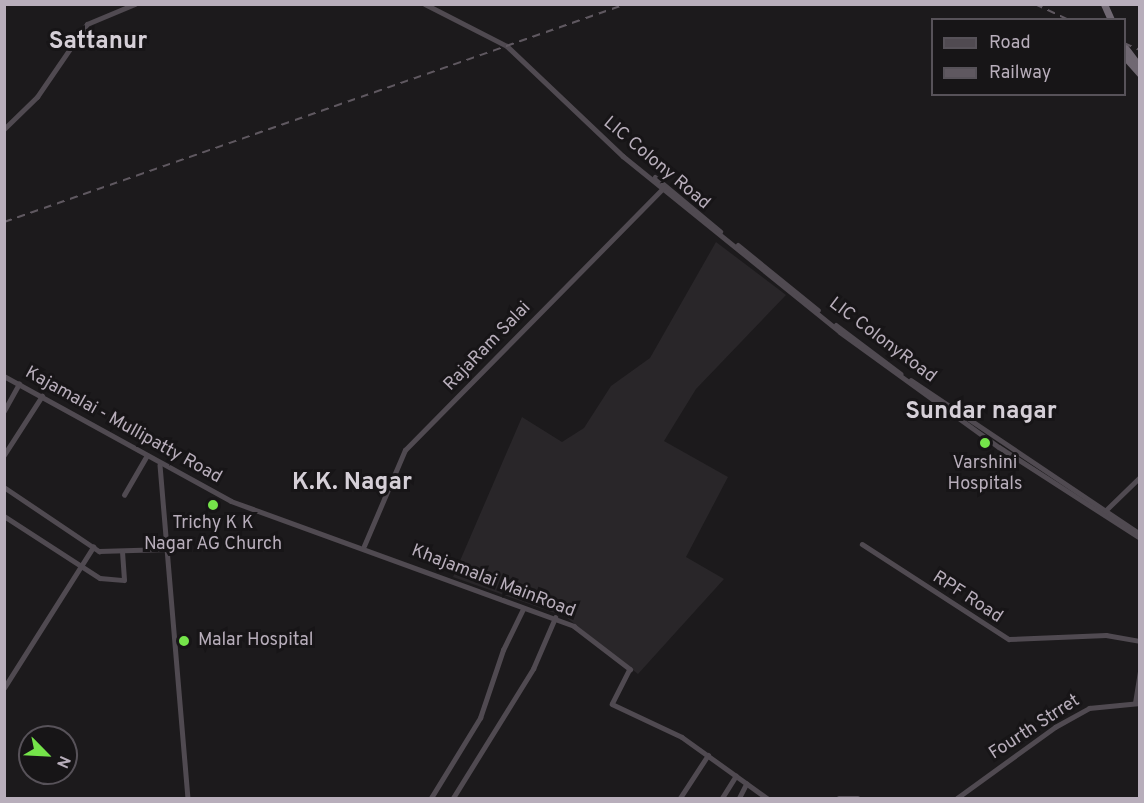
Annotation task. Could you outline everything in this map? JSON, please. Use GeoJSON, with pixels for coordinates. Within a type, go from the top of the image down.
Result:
{"type":"FeatureCollection","features":[{"type":"Feature","properties":{"kind":"highway"},"geometry":{"type":"LineString","coordinates":[[1104,4],[1110,18]]}},
{"type":"Feature","properties":{"kind":"highway"},"geometry":{"type":"LineString","coordinates":[[1127,57],[1140,67]]}},
{"type":"Feature","properties":{"kind":"highway"},"geometry":{"type":"LineString","coordinates":[[1127,57],[1140,74]]}},
{"type":"Feature","properties":{"kind":"street"},"geometry":{"type":"LineString","coordinates":[[4,129],[37,97],[87,24],[135,4]]}},
{"type":"Feature","properties":{"kind":"street","name":"LIC Colony Road"},"geometry":{"type":"LineString","coordinates":[[425,4],[507,46],[621,153],[713,227]]}},
{"type":"Feature","properties":{"kind":"street","name":"RajaRam Salai"},"geometry":{"type":"LineString","coordinates":[[364,546],[405,450],[665,187]]}},
{"type":"Feature","properties":{"kind":"street","name":"LIC ColonyRoad"},"geometry":{"type":"LineString","coordinates":[[713,227],[779,278],[866,352],[1140,536]]}},
{"type":"Feature","properties":{"kind":"street","name":"LIC ColonyRoad"},"geometry":{"type":"LineString","coordinates":[[829,322],[920,388]]}},
{"type":"Feature","properties":{"kind":"street","name":"Kajamalai - Mullipatty Road"},"geometry":{"type":"LineString","coordinates":[[4,376],[160,465],[231,501],[364,546]]}},
{"type":"Feature","properties":{"kind":"street"},"geometry":{"type":"LineString","coordinates":[[4,411],[20,384]]}},
{"type":"Feature","properties":{"kind":"street"},"geometry":{"type":"LineString","coordinates":[[4,455],[42,396]]}},
{"type":"Feature","properties":{"kind":"street"},"geometry":{"type":"LineString","coordinates":[[124,495],[146,457]]}},
{"type":"Feature","properties":{"kind":"street"},"geometry":{"type":"LineString","coordinates":[[160,465],[188,798]]}},
{"type":"Feature","properties":{"kind":"street"},"geometry":{"type":"LineString","coordinates":[[1104,512],[1140,477]]}},
{"type":"Feature","properties":{"kind":"street"},"geometry":{"type":"LineString","coordinates":[[4,488],[93,547],[122,552],[167,549]]}},
{"type":"Feature","properties":{"kind":"street"},"geometry":{"type":"LineString","coordinates":[[4,516],[79,567],[100,578],[124,580],[122,552]]}},
{"type":"Feature","properties":{"kind":"street","name":"RPF Road"},"geometry":{"type":"LineString","coordinates":[[862,544],[1009,639],[1106,634],[1140,641]]}},
{"type":"Feature","properties":{"kind":"street","name":"Khajamalai MainRoad"},"geometry":{"type":"LineString","coordinates":[[364,546],[523,609],[555,618],[630,669],[612,704],[672,731],[767,798]]}},
{"type":"Feature","properties":{"kind":"street"},"geometry":{"type":"LineString","coordinates":[[4,688],[93,547]]}},
{"type":"Feature","properties":{"kind":"street"},"geometry":{"type":"LineString","coordinates":[[431,798],[480,718],[503,650],[523,609]]}},
{"type":"Feature","properties":{"kind":"street"},"geometry":{"type":"LineString","coordinates":[[453,798],[533,669],[555,618]]}},
{"type":"Feature","properties":{"kind":"street"},"geometry":{"type":"LineString","coordinates":[[1137,703],[1140,670]]}},
{"type":"Feature","properties":{"kind":"street","name":"Fourth Strret"},"geometry":{"type":"LineString","coordinates":[[957,798],[1085,710],[1137,703]]}},
{"type":"Feature","properties":{"kind":"street"},"geometry":{"type":"LineString","coordinates":[[681,798],[708,755]]}},
{"type":"Feature","properties":{"kind":"street"},"geometry":{"type":"LineString","coordinates":[[722,798],[736,776]]}},
{"type":"Feature","properties":{"kind":"street"},"geometry":{"type":"LineString","coordinates":[[739,798],[746,784]]}},
{"type":"Feature","properties":{"kind":"street"},"geometry":{"type":"LineString","coordinates":[[839,798],[858,798]]}},
{"type":"Feature","properties":{"kind":"shaded area"},"geometry":{"type":"Polygon","coordinates":[[[716,242],[786,295],[696,389],[664,441],[728,477],[686,557],[724,579],[638,674],[566,617],[453,577],[522,417],[562,442],[584,428],[611,386],[650,358],[716,242]]]}},
{"type":"Feature","properties":{"kind":"railway"},"geometry":{"type":"LineString","coordinates":[[4,222],[626,4]]}},
{"type":"Feature","properties":{"kind":"railway"},"geometry":{"type":"LineString","coordinates":[[1035,4],[1066,18]]}},
{"type":"Feature","properties":{"kind":"railway"},"geometry":{"type":"LineString","coordinates":[[1126,44],[1140,50]]}},
{"type":"Feature","properties":{"kind":"place","name":"Varshini Hospitals"},"geometry":{"type":"Point","coordinates":[985,443]}},
{"type":"Feature","properties":{"kind":"place","name":"Trichy K K Nagar AG Church"},"geometry":{"type":"Point","coordinates":[213,505]}},
{"type":"Feature","properties":{"kind":"place","name":"Malar Hospital"},"geometry":{"type":"Point","coordinates":[184,641]}},
{"type":"Feature","properties":{"kind":"district","name":"Sattanur"},"geometry":{"type":"Point","coordinates":[98,43]}},
{"type":"Feature","properties":{"kind":"district","name":"Sundar nagar"},"geometry":{"type":"Point","coordinates":[981,413]}},
{"type":"Feature","properties":{"kind":"district","name":"K.K. Nagar"},"geometry":{"type":"Point","coordinates":[352,484]}}]}
